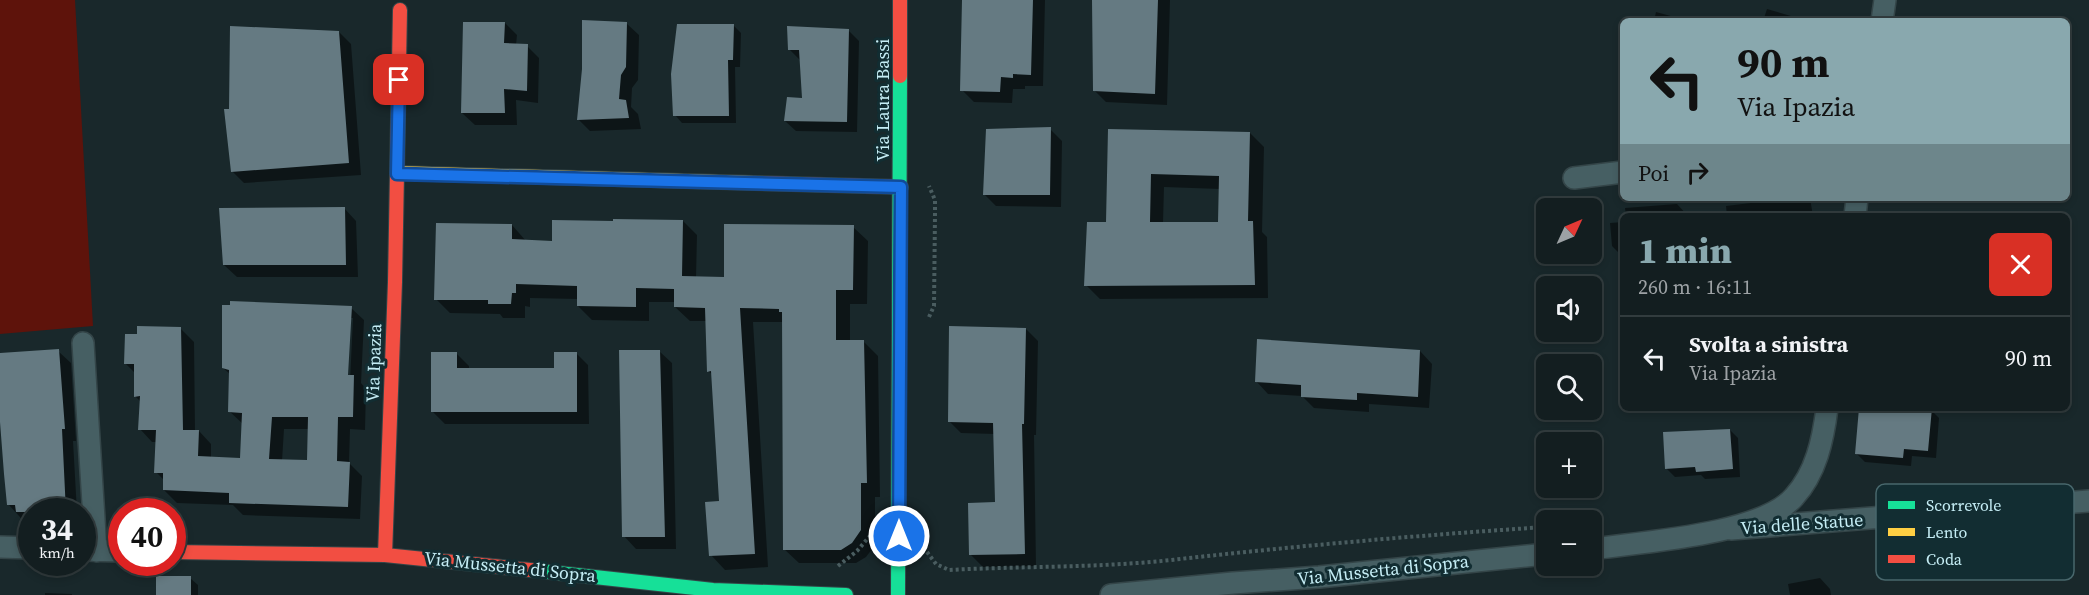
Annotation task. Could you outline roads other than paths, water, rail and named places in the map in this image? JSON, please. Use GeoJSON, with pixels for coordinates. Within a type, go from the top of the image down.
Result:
{"type":"FeatureCollection","features":[{"type":"Feature","properties":{"kind":"street","name":"Via Laura Bassi"},"geometry":{"type":"LineString","coordinates":[[898,595],[900,0]]}},
{"type":"Feature","properties":{"kind":"street"},"geometry":{"type":"LineString","coordinates":[[1882,18],[1885,0]]}},
{"type":"Feature","properties":{"kind":"street","name":"Via Ipazia"},"geometry":{"type":"LineString","coordinates":[[385,555],[400,10]]}},
{"type":"Feature","properties":{"kind":"street"},"geometry":{"type":"LineString","coordinates":[[1574,178],[1620,172]]}},
{"type":"Feature","properties":{"kind":"street"},"geometry":{"type":"LineString","coordinates":[[397,174],[901,187]]}},
{"type":"Feature","properties":{"kind":"street"},"geometry":{"type":"LineString","coordinates":[[83,343],[87,498]]}},
{"type":"Feature","properties":{"kind":"street"},"geometry":{"type":"LineString","coordinates":[[1602,548],[1731,529],[1778,511],[1793,498],[1815,463],[1827,411]]}},
{"type":"Feature","properties":{"kind":"street","name":"Via delle Statue"},"geometry":{"type":"LineString","coordinates":[[2074,502],[2089,501]]}},
{"type":"Feature","properties":{"kind":"street","name":"Via delle Statue"},"geometry":{"type":"LineString","coordinates":[[1731,529],[1876,518]]}},
{"type":"Feature","properties":{"kind":"street"},"geometry":{"type":"LineString","coordinates":[[0,547],[18,548]]}},
{"type":"Feature","properties":{"kind":"street","name":"Via Mussetta di Sopra"},"geometry":{"type":"LineString","coordinates":[[186,552],[385,555],[584,574],[713,590],[846,595]]}},
{"type":"Feature","properties":{"kind":"street","name":"Via Mussetta di Sopra"},"geometry":{"type":"LineString","coordinates":[[1111,595],[1536,555]]}}]}
